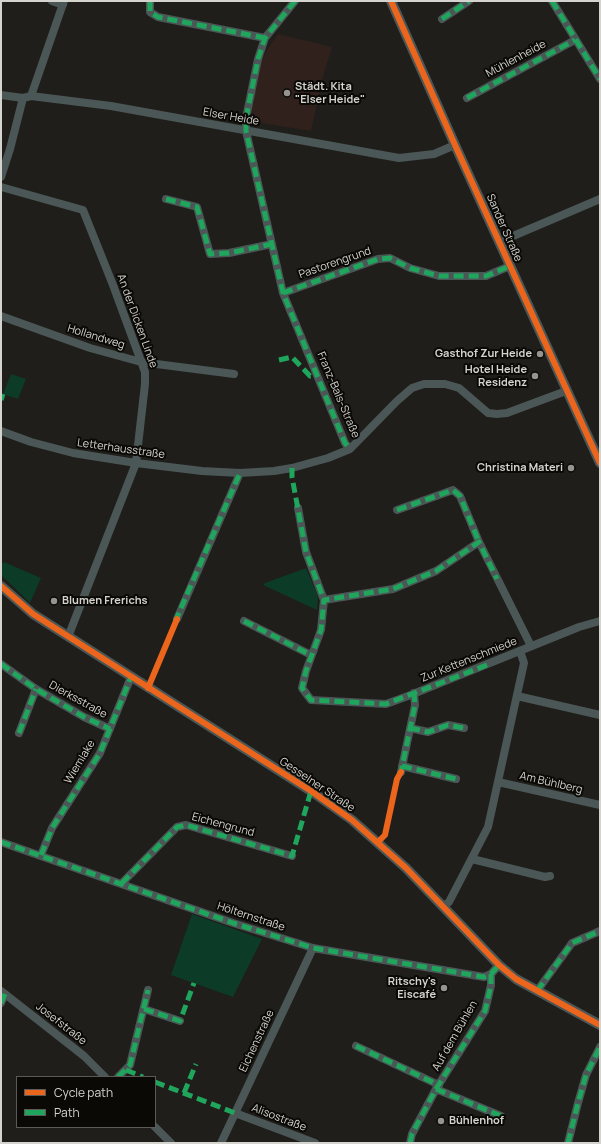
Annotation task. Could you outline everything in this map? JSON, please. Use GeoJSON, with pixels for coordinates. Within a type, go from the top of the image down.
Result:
{"type":"FeatureCollection","features":[{"type":"Feature","properties":{"kind":"street"},"geometry":{"type":"LineString","coordinates":[[1,177],[27,97],[63,3],[52,1]]}},
{"type":"Feature","properties":{"kind":"street"},"geometry":{"type":"LineString","coordinates":[[150,1],[150,12],[158,17],[265,38]]}},
{"type":"Feature","properties":{"kind":"street","name":"Franz-Bals-Straße"},"geometry":{"type":"LineString","coordinates":[[295,1],[265,38],[258,58],[246,118],[246,131],[283,293],[345,443],[350,448],[412,388],[424,384],[445,384],[459,388],[488,413],[497,414],[507,413],[566,391]]}},
{"type":"Feature","properties":{"kind":"street","name":"Sander Straße"},"geometry":{"type":"LineString","coordinates":[[391,1],[566,391],[600,463]]}},
{"type":"Feature","properties":{"kind":"street"},"geometry":{"type":"LineString","coordinates":[[442,19],[469,1]]}},
{"type":"Feature","properties":{"kind":"street"},"geometry":{"type":"LineString","coordinates":[[552,1],[600,79]]}},
{"type":"Feature","properties":{"kind":"street","name":"Mühlenheide"},"geometry":{"type":"LineString","coordinates":[[467,98],[575,40]]}},
{"type":"Feature","properties":{"kind":"street","name":"Elser Heide"},"geometry":{"type":"LineString","coordinates":[[1,95],[110,106],[399,158],[434,154],[455,145]]}},
{"type":"Feature","properties":{"kind":"street","name":"An der Dicken Linde"},"geometry":{"type":"LineString","coordinates":[[1,187],[83,210],[145,372],[136,463],[68,637]]}},
{"type":"Feature","properties":{"kind":"street"},"geometry":{"type":"LineString","coordinates":[[166,199],[197,207],[210,254],[229,253],[272,244]]}},
{"type":"Feature","properties":{"kind":"street"},"geometry":{"type":"LineString","coordinates":[[499,242],[600,199]]}},
{"type":"Feature","properties":{"kind":"street","name":"Pastorengrund"},"geometry":{"type":"LineString","coordinates":[[283,293],[378,259],[390,258],[410,268],[439,276],[486,276],[510,266]]}},
{"type":"Feature","properties":{"kind":"street","name":"Hollandweg"},"geometry":{"type":"LineString","coordinates":[[1,316],[90,348],[141,362],[234,374]]}},
{"type":"Feature","properties":{"kind":"street","name":"Letterhausstraße"},"geometry":{"type":"LineString","coordinates":[[1,431],[31,442],[73,453],[202,471],[240,473],[292,468],[328,458],[350,448]]}},
{"type":"Feature","properties":{"kind":"street"},"geometry":{"type":"LineString","coordinates":[[177,618],[240,473]]}},
{"type":"Feature","properties":{"kind":"street","name":"Zur Kettenschmiede"},"geometry":{"type":"LineString","coordinates":[[397,510],[453,490],[460,496],[480,542],[531,646]]}},
{"type":"Feature","properties":{"kind":"street","name":"Zur Kettenschmiede"},"geometry":{"type":"LineString","coordinates":[[298,508],[306,552],[324,600],[321,630],[311,655],[302,688],[311,700],[386,704],[579,627],[600,621]]}},
{"type":"Feature","properties":{"kind":"street"},"geometry":{"type":"LineString","coordinates":[[324,600],[393,589],[436,571],[480,542]]}},
{"type":"Feature","properties":{"kind":"street","name":"Gesselner Straße"},"geometry":{"type":"LineString","coordinates":[[1,586],[33,614],[304,787],[352,820],[406,868],[499,966],[516,979],[536,991],[600,1025]]}},
{"type":"Feature","properties":{"kind":"street"},"geometry":{"type":"LineString","coordinates":[[244,621],[311,655]]}},
{"type":"Feature","properties":{"kind":"street"},"geometry":{"type":"LineString","coordinates":[[443,907],[450,902],[488,827],[518,696],[524,663],[520,651]]}},
{"type":"Feature","properties":{"kind":"street","name":"Dierksstraße"},"geometry":{"type":"LineString","coordinates":[[1,664],[36,689],[84,717],[110,729]]}},
{"type":"Feature","properties":{"kind":"street","name":"Wiemlake"},"geometry":{"type":"LineString","coordinates":[[41,855],[52,828],[100,754],[131,677]]}},
{"type":"Feature","properties":{"kind":"street","name":"Dierksstraße"},"geometry":{"type":"LineString","coordinates":[[19,733],[36,689]]}},
{"type":"Feature","properties":{"kind":"street","name":"Zur Kettenschmiede"},"geometry":{"type":"LineString","coordinates":[[414,693],[415,705],[402,769],[456,779]]}},
{"type":"Feature","properties":{"kind":"street"},"geometry":{"type":"LineString","coordinates":[[518,696],[600,715]]}},
{"type":"Feature","properties":{"kind":"street"},"geometry":{"type":"LineString","coordinates":[[410,728],[428,732],[448,725],[464,728]]}},
{"type":"Feature","properties":{"kind":"street","name":"Am Bühlberg"},"geometry":{"type":"LineString","coordinates":[[498,782],[600,805]]}},
{"type":"Feature","properties":{"kind":"street","name":"Eichengrund"},"geometry":{"type":"LineString","coordinates":[[122,883],[177,827],[186,825],[292,856]]}},
{"type":"Feature","properties":{"kind":"street","name":"Hölternstraße"},"geometry":{"type":"LineString","coordinates":[[1,842],[233,923],[313,948],[484,977],[491,974]]}},
{"type":"Feature","properties":{"kind":"street"},"geometry":{"type":"LineString","coordinates":[[472,859],[545,877],[550,876]]}},
{"type":"Feature","properties":{"kind":"street"},"geometry":{"type":"LineString","coordinates":[[536,991],[572,943],[600,931]]}},
{"type":"Feature","properties":{"kind":"street","name":"Eichenstraße"},"geometry":{"type":"LineString","coordinates":[[221,1143],[313,948]]}},
{"type":"Feature","properties":{"kind":"street"},"geometry":{"type":"LineString","coordinates":[[491,974],[499,966]]}},
{"type":"Feature","properties":{"kind":"street","name":"Auf dem Bühlen"},"geometry":{"type":"LineString","coordinates":[[410,1143],[412,1134],[438,1087],[485,1011],[491,985],[491,974]]}},
{"type":"Feature","properties":{"kind":"street"},"geometry":{"type":"LineString","coordinates":[[119,1076],[130,1066],[148,990]]}},
{"type":"Feature","properties":{"kind":"street"},"geometry":{"type":"LineString","coordinates":[[1,1003],[3,992]]}},
{"type":"Feature","properties":{"kind":"street","name":"Josefstraße"},"geometry":{"type":"LineString","coordinates":[[3,992],[84,1056],[104,1076]]}},
{"type":"Feature","properties":{"kind":"street"},"geometry":{"type":"LineString","coordinates":[[144,1009],[180,1021]]}},
{"type":"Feature","properties":{"kind":"street","name":"Auf dem Bühlen"},"geometry":{"type":"LineString","coordinates":[[356,1046],[438,1087],[501,1116]]}},
{"type":"Feature","properties":{"kind":"street"},"geometry":{"type":"LineString","coordinates":[[568,1143],[586,1075],[600,1047]]}},
{"type":"Feature","properties":{"kind":"street","name":"Alisostraße"},"geometry":{"type":"LineString","coordinates":[[235,1113],[315,1143]]}},
{"type":"Feature","properties":{"kind":"street"},"geometry":{"type":"LineString","coordinates":[[156,1128],[171,1143]]}},
{"type":"Feature","properties":{"kind":"shaded area","name":"Städt. Kita \"Elser Heide\""},"geometry":{"type":"Polygon","coordinates":[[[278,34],[332,47],[322,80],[311,131],[261,123],[255,120],[251,114],[261,61],[278,34]]]}},
{"type":"Feature","properties":{"kind":"green space"},"geometry":{"type":"Polygon","coordinates":[[[11,374],[26,379],[18,399],[3,394],[11,374]]]}},
{"type":"Feature","properties":{"kind":"green space"},"geometry":{"type":"Polygon","coordinates":[[[4,562],[41,578],[30,603],[1,575],[1,565],[4,562]]]}},
{"type":"Feature","properties":{"kind":"green space"},"geometry":{"type":"Polygon","coordinates":[[[306,568],[318,596],[317,610],[263,585],[265,583],[306,568]]]}},
{"type":"Feature","properties":{"kind":"green space"},"geometry":{"type":"Polygon","coordinates":[[[192,914],[262,939],[233,997],[171,975],[192,914]]]}},
{"type":"Feature","properties":{"kind":"marked path"},"geometry":{"type":"LineString","coordinates":[[150,1],[150,12],[158,17],[265,38]]}},
{"type":"Feature","properties":{"kind":"marked path"},"geometry":{"type":"LineString","coordinates":[[295,1],[265,38],[258,59],[246,118],[246,131],[283,293],[345,443],[350,449]]}},
{"type":"Feature","properties":{"kind":"marked path"},"geometry":{"type":"LineString","coordinates":[[442,19],[469,1]]}},
{"type":"Feature","properties":{"kind":"marked path"},"geometry":{"type":"LineString","coordinates":[[552,1],[600,79]]}},
{"type":"Feature","properties":{"kind":"marked path"},"geometry":{"type":"LineString","coordinates":[[467,98],[575,40]]}},
{"type":"Feature","properties":{"kind":"marked path"},"geometry":{"type":"LineString","coordinates":[[166,199],[197,207],[210,254],[229,253],[272,244]]}},
{"type":"Feature","properties":{"kind":"marked path"},"geometry":{"type":"LineString","coordinates":[[283,293],[378,259],[390,258],[410,268],[439,276],[486,276],[510,266]]}},
{"type":"Feature","properties":{"kind":"marked path"},"geometry":{"type":"LineString","coordinates":[[279,360],[292,357],[310,376],[317,374]]}},
{"type":"Feature","properties":{"kind":"marked path"},"geometry":{"type":"LineString","coordinates":[[1,400],[3,394]]}},
{"type":"Feature","properties":{"kind":"marked path"},"geometry":{"type":"LineString","coordinates":[[292,468],[292,477],[306,552],[324,600]]}},
{"type":"Feature","properties":{"kind":"marked path"},"geometry":{"type":"LineString","coordinates":[[175,622],[240,473]]}},
{"type":"Feature","properties":{"kind":"marked path"},"geometry":{"type":"LineString","coordinates":[[397,510],[453,490],[460,496],[479,542]]}},
{"type":"Feature","properties":{"kind":"marked path"},"geometry":{"type":"LineString","coordinates":[[487,665],[386,704],[311,700],[302,688],[306,671],[321,630],[324,600],[393,589],[436,571],[479,542],[497,579]]}},
{"type":"Feature","properties":{"kind":"marked path"},"geometry":{"type":"LineString","coordinates":[[244,621],[311,655]]}},
{"type":"Feature","properties":{"kind":"marked path"},"geometry":{"type":"LineString","coordinates":[[1,664],[36,689],[84,717],[110,729]]}},
{"type":"Feature","properties":{"kind":"marked path"},"geometry":{"type":"LineString","coordinates":[[41,855],[52,828],[100,753],[131,677]]}},
{"type":"Feature","properties":{"kind":"marked path"},"geometry":{"type":"LineString","coordinates":[[19,733],[36,689]]}},
{"type":"Feature","properties":{"kind":"marked path"},"geometry":{"type":"LineString","coordinates":[[399,775],[401,772],[415,705],[414,693]]}},
{"type":"Feature","properties":{"kind":"marked path"},"geometry":{"type":"LineString","coordinates":[[410,728],[428,732],[448,725],[464,728]]}},
{"type":"Feature","properties":{"kind":"marked path"},"geometry":{"type":"LineString","coordinates":[[402,766],[456,779]]}},
{"type":"Feature","properties":{"kind":"marked path"},"geometry":{"type":"LineString","coordinates":[[122,883],[177,827],[186,825],[292,856],[311,791]]}},
{"type":"Feature","properties":{"kind":"marked path"},"geometry":{"type":"LineString","coordinates":[[1,842],[233,923],[313,948],[484,977],[491,974],[499,965]]}},
{"type":"Feature","properties":{"kind":"marked path"},"geometry":{"type":"LineString","coordinates":[[537,991],[572,943],[600,931]]}},
{"type":"Feature","properties":{"kind":"marked path"},"geometry":{"type":"LineString","coordinates":[[410,1143],[412,1134],[436,1089],[485,1011],[491,985],[491,974]]}},
{"type":"Feature","properties":{"kind":"marked path"},"geometry":{"type":"LineString","coordinates":[[144,1009],[180,1021],[194,983]]}},
{"type":"Feature","properties":{"kind":"marked path"},"geometry":{"type":"LineString","coordinates":[[119,1076],[130,1065],[148,990]]}},
{"type":"Feature","properties":{"kind":"marked path"},"geometry":{"type":"LineString","coordinates":[[1,1003],[5,994]]}},
{"type":"Feature","properties":{"kind":"marked path"},"geometry":{"type":"LineString","coordinates":[[356,1046],[439,1085]]}},
{"type":"Feature","properties":{"kind":"marked path"},"geometry":{"type":"LineString","coordinates":[[568,1143],[586,1075],[600,1047]]}},
{"type":"Feature","properties":{"kind":"marked path"},"geometry":{"type":"LineString","coordinates":[[184,1093],[196,1064]]}},
{"type":"Feature","properties":{"kind":"marked path"},"geometry":{"type":"LineString","coordinates":[[126,1070],[141,1076]]}},
{"type":"Feature","properties":{"kind":"marked path"},"geometry":{"type":"LineString","coordinates":[[156,1082],[235,1113]]}},
{"type":"Feature","properties":{"kind":"marked path"},"geometry":{"type":"LineString","coordinates":[[436,1089],[501,1116]]}},
{"type":"Feature","properties":{"kind":"cycle path"},"geometry":{"type":"LineString","coordinates":[[391,1],[600,463]]}},
{"type":"Feature","properties":{"kind":"cycle path"},"geometry":{"type":"LineString","coordinates":[[1,586],[33,614],[311,791],[352,820],[406,868],[499,965],[516,979],[600,1025]]}},
{"type":"Feature","properties":{"kind":"cycle path"},"geometry":{"type":"LineString","coordinates":[[148,688],[177,619]]}},
{"type":"Feature","properties":{"kind":"cycle path"},"geometry":{"type":"LineString","coordinates":[[378,842],[385,835],[397,779],[401,772]]}},
{"type":"Feature","properties":{"kind":"place","name":"Städt. Kita \"Elser Heide\""},"geometry":{"type":"Point","coordinates":[287,93]}},
{"type":"Feature","properties":{"kind":"place","name":"Gasthof Zur Heide"},"geometry":{"type":"Point","coordinates":[540,354]}},
{"type":"Feature","properties":{"kind":"place","name":"Hotel Heide Residenz"},"geometry":{"type":"Point","coordinates":[535,376]}},
{"type":"Feature","properties":{"kind":"place","name":"Christina Materi"},"geometry":{"type":"Point","coordinates":[571,468]}},
{"type":"Feature","properties":{"kind":"place","name":"Blumen Frerichs"},"geometry":{"type":"Point","coordinates":[54,601]}},
{"type":"Feature","properties":{"kind":"place","name":"Ritschy's Eiscafé"},"geometry":{"type":"Point","coordinates":[444,988]}},
{"type":"Feature","properties":{"kind":"place","name":"Bühlenhof"},"geometry":{"type":"Point","coordinates":[441,1121]}}]}
